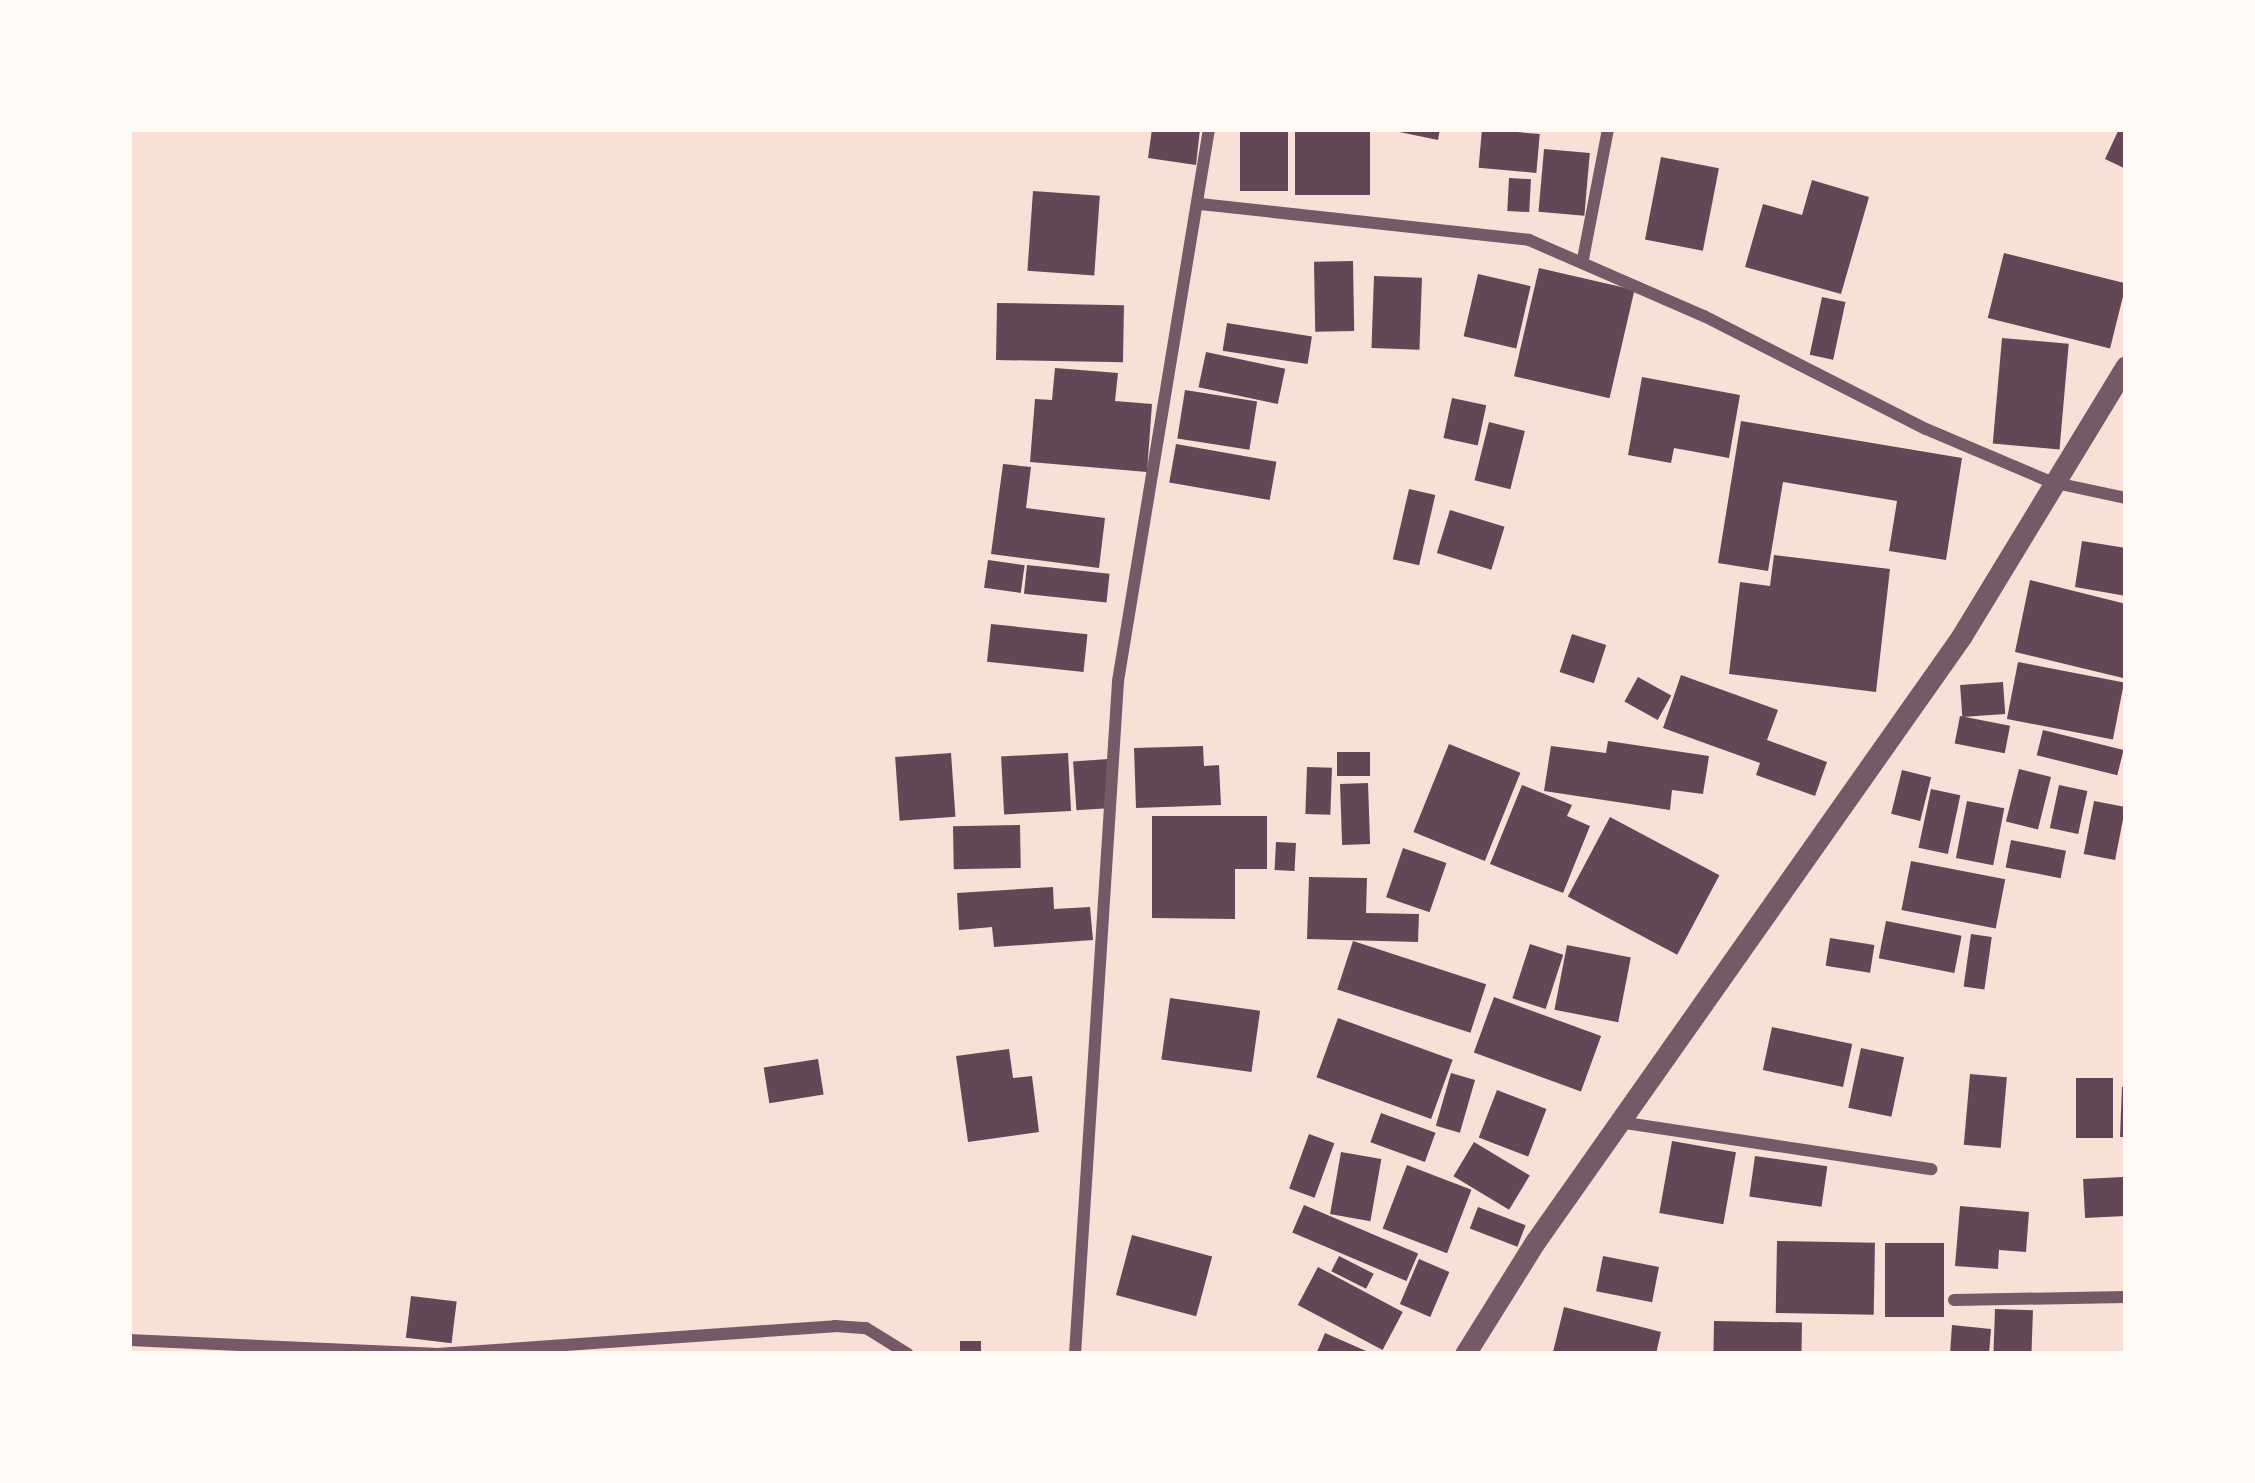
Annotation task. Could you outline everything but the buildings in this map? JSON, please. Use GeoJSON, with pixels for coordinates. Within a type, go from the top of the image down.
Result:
{"type":"FeatureCollection","features":[{"type":"Feature","properties":{"kind":"street"},"geometry":{"type":"LineString","coordinates":[[1075,1354],[1118,681],[1209,129]]}},
{"type":"Feature","properties":{"kind":"street"},"geometry":{"type":"LineString","coordinates":[[1582,260],[1608,129]]}},
{"type":"Feature","properties":{"kind":"street"},"geometry":{"type":"LineString","coordinates":[[1200,204],[1480,230],[1582,260],[2051,482],[2126,498]]}},
{"type":"Feature","properties":{"kind":"street"},"geometry":{"type":"LineString","coordinates":[[1465,1354],[1619,1122],[1934,676],[2126,365]]}},
{"type":"Feature","properties":{"kind":"street"},"geometry":{"type":"LineString","coordinates":[[1619,1122],[1931,1168]]}},
{"type":"Feature","properties":{"kind":"street"},"geometry":{"type":"LineString","coordinates":[[1954,1300],[2126,1298]]}},
{"type":"Feature","properties":{"kind":"street"},"geometry":{"type":"LineString","coordinates":[[129,1340],[436,1354],[836,1326],[866,1328],[908,1354]]}}]}
